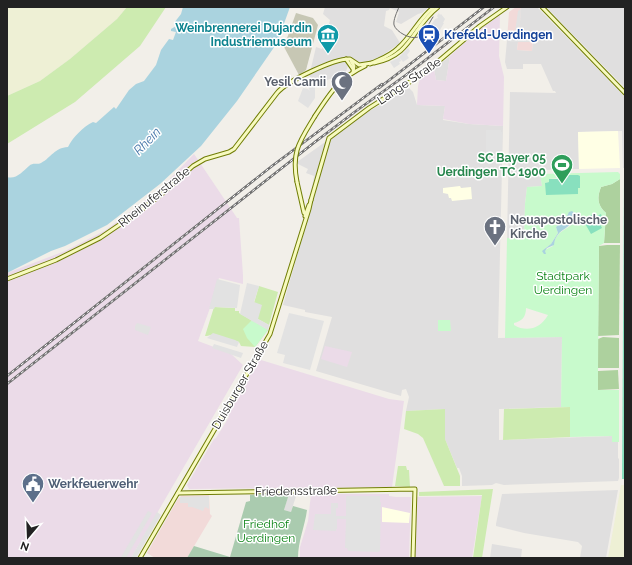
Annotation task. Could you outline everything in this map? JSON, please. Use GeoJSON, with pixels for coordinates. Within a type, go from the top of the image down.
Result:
{"type":"FeatureCollection","features":[{"type":"Feature","properties":{"kind":"main road"},"geometry":{"type":"LineString","coordinates":[[368,65],[391,54],[399,48],[426,13],[434,7]]}},
{"type":"Feature","properties":{"kind":"main road"},"geometry":{"type":"LineString","coordinates":[[305,216],[296,182],[294,163],[302,136],[335,87],[353,70],[386,60],[401,51],[410,41],[428,15],[438,7]]}},
{"type":"Feature","properties":{"kind":"main road","name":"Lange Straße"},"geometry":{"type":"LineString","coordinates":[[328,139],[362,113],[427,71],[480,26],[507,7]]}},
{"type":"Feature","properties":{"kind":"main road"},"geometry":{"type":"LineString","coordinates":[[542,7],[625,93]]}},
{"type":"Feature","properties":{"kind":"main road"},"geometry":{"type":"LineString","coordinates":[[346,59],[350,59],[360,65],[372,63]]}},
{"type":"Feature","properties":{"kind":"main road"},"geometry":{"type":"LineString","coordinates":[[346,59],[353,70]]}},
{"type":"Feature","properties":{"kind":"main road","name":"Rheinuferstraße"},"geometry":{"type":"LineString","coordinates":[[7,279],[56,260],[107,234],[152,202],[193,166],[205,159],[229,152],[234,149],[282,88],[316,70],[346,59]]}},
{"type":"Feature","properties":{"kind":"main road"},"geometry":{"type":"LineString","coordinates":[[350,59],[354,66],[353,70]]}},
{"type":"Feature","properties":{"kind":"main road","name":"Duisburger Straße"},"geometry":{"type":"LineString","coordinates":[[140,558],[270,334],[309,209],[328,139]]}},
{"type":"Feature","properties":{"kind":"main road","name":"Duisburger Straße"},"geometry":{"type":"LineString","coordinates":[[303,225],[311,200]]}},
{"type":"Feature","properties":{"kind":"main road"},"geometry":{"type":"LineString","coordinates":[[302,203],[309,204]]}},
{"type":"Feature","properties":{"kind":"main road","name":"Friedensstraße"},"geometry":{"type":"LineString","coordinates":[[178,493],[414,489],[413,558]]}},
{"type":"Feature","properties":{"kind":"shaded area"},"geometry":{"type":"Polygon","coordinates":[[[7,7],[127,7],[117,19],[70,59],[40,81],[7,96],[7,7]]]}},
{"type":"Feature","properties":{"kind":"shaded area"},"geometry":{"type":"Polygon","coordinates":[[[325,7],[429,7],[422,13],[401,24],[396,22],[399,12],[390,8],[386,11],[384,26],[392,30],[400,43],[377,59],[365,63],[355,61],[350,56],[341,58],[343,61],[347,62],[348,66],[345,74],[318,83],[315,87],[309,75],[313,73],[311,68],[316,47],[322,49],[330,20],[323,14],[325,7]]]}},
{"type":"Feature","properties":{"kind":"shaded area"},"geometry":{"type":"Polygon","coordinates":[[[516,7],[521,7],[519,35],[533,36],[532,51],[517,50],[518,42],[510,42],[510,40],[507,40],[509,12],[516,7]]]}},
{"type":"Feature","properties":{"kind":"shaded area"},"geometry":{"type":"Polygon","coordinates":[[[521,7],[537,7],[625,97],[625,168],[623,168],[622,131],[578,132],[579,169],[540,170],[542,186],[527,187],[524,239],[507,238],[510,92],[556,93],[553,91],[541,64],[523,64],[523,69],[507,69],[505,62],[507,40],[510,40],[510,42],[518,42],[517,50],[532,51],[533,36],[519,35],[521,7]]]}},
{"type":"Feature","properties":{"kind":"shaded area"},"geometry":{"type":"Polygon","coordinates":[[[546,7],[625,7],[625,88],[546,7]]]}},
{"type":"Feature","properties":{"kind":"shaded area"},"geometry":{"type":"Polygon","coordinates":[[[521,9],[519,35],[532,36],[532,42],[510,42],[510,40],[507,39],[507,31],[515,32],[518,11],[521,9]]]}},
{"type":"Feature","properties":{"kind":"shaded area"},"geometry":{"type":"Polygon","coordinates":[[[296,13],[313,18],[318,25],[306,70],[299,75],[284,47],[296,13]]]}},
{"type":"Feature","properties":{"kind":"shaded area"},"geometry":{"type":"Polygon","coordinates":[[[439,13],[445,19],[444,23],[440,30],[438,30],[439,31],[427,41],[424,39],[426,37],[424,36],[428,33],[427,32],[435,19],[438,18],[437,16],[439,13]]]}},
{"type":"Feature","properties":{"kind":"shaded area"},"geometry":{"type":"Polygon","coordinates":[[[500,15],[499,56],[504,77],[503,126],[469,124],[443,119],[445,106],[417,105],[420,79],[434,69],[436,80],[446,81],[450,56],[480,29],[500,15]]]}},
{"type":"Feature","properties":{"kind":"shaded area"},"geometry":{"type":"Polygon","coordinates":[[[408,48],[410,51],[407,55],[409,58],[403,62],[400,58],[400,64],[394,68],[390,62],[398,58],[408,48]]]}},
{"type":"Feature","properties":{"kind":"shaded area"},"geometry":{"type":"Polygon","coordinates":[[[450,56],[446,81],[436,80],[434,69],[450,56]]]}},
{"type":"Feature","properties":{"kind":"shaded area"},"geometry":{"type":"Polygon","coordinates":[[[310,78],[315,87],[315,98],[308,108],[298,101],[303,88],[310,91],[305,81],[310,78]]]}},
{"type":"Feature","properties":{"kind":"shaded area"},"geometry":{"type":"Polygon","coordinates":[[[409,88],[413,92],[417,105],[445,106],[443,120],[469,124],[503,126],[498,338],[562,337],[561,407],[499,409],[499,440],[613,436],[613,442],[618,442],[618,481],[504,485],[496,483],[492,485],[462,486],[462,476],[459,468],[457,468],[445,439],[445,409],[406,411],[409,397],[406,389],[402,390],[401,396],[316,371],[332,317],[305,312],[305,310],[283,305],[303,235],[314,176],[306,173],[308,169],[297,162],[366,113],[409,88]]]}},
{"type":"Feature","properties":{"kind":"shaded area"},"geometry":{"type":"Polygon","coordinates":[[[486,130],[501,130],[502,152],[486,153],[486,130]]]}},
{"type":"Feature","properties":{"kind":"shaded area"},"geometry":{"type":"Polygon","coordinates":[[[618,131],[620,168],[579,169],[578,132],[618,131]]]}},
{"type":"Feature","properties":{"kind":"shaded area"},"geometry":{"type":"Polygon","coordinates":[[[194,154],[237,218],[239,218],[243,275],[243,284],[219,278],[198,341],[230,353],[243,365],[131,558],[7,558],[7,273],[65,251],[106,230],[160,189],[194,154]]]}},
{"type":"Feature","properties":{"kind":"shaded area"},"geometry":{"type":"Polygon","coordinates":[[[460,186],[461,188],[471,187],[472,199],[452,201],[448,194],[443,193],[443,188],[460,186]]]}},
{"type":"Feature","properties":{"kind":"shaded area"},"geometry":{"type":"Polygon","coordinates":[[[217,279],[240,285],[237,308],[215,307],[214,309],[209,309],[217,279]]]}},
{"type":"Feature","properties":{"kind":"shaded area"},"geometry":{"type":"Polygon","coordinates":[[[247,283],[259,286],[254,302],[262,305],[258,319],[269,325],[268,330],[240,314],[247,283]]]}},
{"type":"Feature","properties":{"kind":"shaded area"},"geometry":{"type":"Polygon","coordinates":[[[289,313],[324,321],[310,370],[283,363],[285,355],[277,353],[289,313]]]}},
{"type":"Feature","properties":{"kind":"shaded area"},"geometry":{"type":"Polygon","coordinates":[[[137,323],[151,327],[148,335],[135,330],[137,323]]]}},
{"type":"Feature","properties":{"kind":"shaded area"},"geometry":{"type":"Polygon","coordinates":[[[213,333],[239,342],[237,347],[207,338],[213,333]]]}},
{"type":"Feature","properties":{"kind":"shaded area"},"geometry":{"type":"Polygon","coordinates":[[[214,344],[243,353],[241,358],[212,348],[214,344]]]}},
{"type":"Feature","properties":{"kind":"shaded area"},"geometry":{"type":"Polygon","coordinates":[[[325,346],[352,352],[347,367],[321,359],[325,346]]]}},
{"type":"Feature","properties":{"kind":"shaded area"},"geometry":{"type":"Polygon","coordinates":[[[261,360],[389,399],[404,401],[392,487],[189,489],[187,485],[214,439],[229,417],[227,416],[258,361],[261,360]]]}},
{"type":"Feature","properties":{"kind":"shaded area"},"geometry":{"type":"Polygon","coordinates":[[[621,485],[625,485],[625,558],[608,558],[621,485]]]}},
{"type":"Feature","properties":{"kind":"shaded area"},"geometry":{"type":"Polygon","coordinates":[[[618,490],[606,558],[580,558],[582,546],[578,542],[524,533],[496,526],[502,494],[618,490]]]}},
{"type":"Feature","properties":{"kind":"shaded area"},"geometry":{"type":"Polygon","coordinates":[[[289,493],[297,493],[291,512],[284,510],[289,493]]]}},
{"type":"Feature","properties":{"kind":"shaded area"},"geometry":{"type":"Polygon","coordinates":[[[311,494],[389,494],[389,496],[396,497],[411,497],[409,558],[300,558],[300,547],[308,521],[311,494]]]}},
{"type":"Feature","properties":{"kind":"shaded area"},"geometry":{"type":"Polygon","coordinates":[[[209,495],[210,514],[212,516],[187,558],[155,558],[147,553],[181,496],[209,495]]]}},
{"type":"Feature","properties":{"kind":"shaded area"},"geometry":{"type":"Polygon","coordinates":[[[209,496],[209,509],[205,507],[203,511],[188,507],[188,503],[180,503],[180,497],[209,496]]]}},
{"type":"Feature","properties":{"kind":"shaded area"},"geometry":{"type":"Polygon","coordinates":[[[346,496],[380,496],[380,551],[348,551],[347,548],[345,548],[346,519],[337,519],[336,531],[313,530],[315,514],[331,514],[331,503],[338,503],[338,508],[336,508],[336,516],[346,516],[346,496]]]}},
{"type":"Feature","properties":{"kind":"shaded area"},"geometry":{"type":"Polygon","coordinates":[[[482,496],[472,558],[415,558],[417,497],[482,496]]]}},
{"type":"Feature","properties":{"kind":"shaded area"},"geometry":{"type":"Polygon","coordinates":[[[382,507],[410,513],[409,523],[382,522],[382,507]]]}},
{"type":"Feature","properties":{"kind":"shaded area"},"geometry":{"type":"Polygon","coordinates":[[[148,511],[152,513],[126,558],[122,558],[121,557],[148,511]]]}},
{"type":"Feature","properties":{"kind":"shaded area"},"geometry":{"type":"Polygon","coordinates":[[[157,512],[161,515],[136,558],[131,558],[157,512]]]}},
{"type":"Feature","properties":{"kind":"shaded area"},"geometry":{"type":"Polygon","coordinates":[[[492,544],[522,549],[521,558],[490,558],[492,544]]]}},
{"type":"Feature","properties":{"kind":"green space"},"geometry":{"type":"Polygon","coordinates":[[[127,7],[166,7],[140,46],[75,102],[7,144],[7,96],[40,81],[70,59],[117,19],[127,7]]]}},
{"type":"Feature","properties":{"kind":"green space","name":"Stadtpark Uerdingen"},"geometry":{"type":"Polygon","coordinates":[[[618,172],[620,174],[620,179],[612,184],[601,187],[598,198],[599,204],[606,213],[604,243],[599,246],[598,390],[619,390],[619,442],[612,442],[612,436],[570,437],[570,407],[561,407],[562,337],[505,338],[507,238],[524,238],[527,187],[542,186],[540,174],[618,172]],[[580,176],[549,179],[549,182],[545,183],[580,188],[580,176]],[[574,212],[568,214],[566,218],[556,227],[558,233],[545,250],[553,246],[557,236],[575,221],[574,212]],[[526,308],[523,318],[514,323],[514,325],[524,329],[533,328],[542,323],[548,315],[526,308]]]}},
{"type":"Feature","properties":{"kind":"green space"},"geometry":{"type":"Polygon","coordinates":[[[625,174],[625,479],[622,479],[624,175],[625,174]]]}},
{"type":"Feature","properties":{"kind":"green space","name":"SC Bayer 05 Uerdingen TC 1900"},"geometry":{"type":"Polygon","coordinates":[[[563,175],[580,176],[580,188],[578,188],[578,194],[546,195],[545,183],[549,182],[549,179],[561,179],[563,175]]]}},
{"type":"Feature","properties":{"kind":"green space"},"geometry":{"type":"Polygon","coordinates":[[[620,179],[620,243],[604,243],[606,213],[599,204],[598,198],[601,187],[612,184],[620,179]]]}},
{"type":"Feature","properties":{"kind":"green space"},"geometry":{"type":"Polygon","coordinates":[[[593,214],[595,217],[601,214],[603,221],[600,224],[602,228],[591,234],[583,220],[593,214]]]}},
{"type":"Feature","properties":{"kind":"green space"},"geometry":{"type":"Polygon","coordinates":[[[620,245],[619,335],[598,336],[599,246],[620,245]]]}},
{"type":"Feature","properties":{"kind":"green space"},"geometry":{"type":"Polygon","coordinates":[[[259,286],[278,292],[269,325],[258,319],[254,303],[259,286]]]}},
{"type":"Feature","properties":{"kind":"green space"},"geometry":{"type":"Polygon","coordinates":[[[214,307],[235,308],[235,311],[239,311],[239,313],[268,330],[255,347],[241,346],[239,342],[214,334],[205,336],[214,307]]]}},
{"type":"Feature","properties":{"kind":"green space"},"geometry":{"type":"Polygon","coordinates":[[[252,320],[268,330],[255,347],[247,338],[243,329],[252,320]]]}},
{"type":"Feature","properties":{"kind":"green space"},"geometry":{"type":"Polygon","coordinates":[[[438,320],[450,320],[451,331],[438,331],[438,320]]]}},
{"type":"Feature","properties":{"kind":"green space"},"geometry":{"type":"Polygon","coordinates":[[[603,337],[619,338],[619,368],[598,368],[598,339],[603,337]]]}},
{"type":"Feature","properties":{"kind":"green space"},"geometry":{"type":"Polygon","coordinates":[[[618,370],[619,389],[598,390],[598,371],[618,370]]]}},
{"type":"Feature","properties":{"kind":"green space"},"geometry":{"type":"Polygon","coordinates":[[[570,407],[570,437],[503,440],[504,409],[570,407]]]}},
{"type":"Feature","properties":{"kind":"green space"},"geometry":{"type":"Polygon","coordinates":[[[445,409],[445,439],[460,476],[460,486],[444,486],[423,438],[418,434],[404,429],[406,411],[445,409]]]}},
{"type":"Feature","properties":{"kind":"green space"},"geometry":{"type":"Polygon","coordinates":[[[398,466],[406,466],[407,470],[409,470],[410,487],[395,486],[398,466]]]}},
{"type":"Feature","properties":{"kind":"green space"},"geometry":{"type":"Polygon","coordinates":[[[493,489],[482,558],[473,558],[482,495],[419,496],[419,492],[493,489]]]}},
{"type":"Feature","properties":{"kind":"green space","name":"Friedhof Uerdingen"},"geometry":{"type":"Polygon","coordinates":[[[289,494],[284,510],[291,512],[293,506],[307,510],[299,546],[298,558],[187,558],[194,546],[230,557],[246,502],[250,501],[250,495],[289,494]]]}},
{"type":"Feature","properties":{"kind":"water","name":"Rhein"},"geometry":{"type":"Polygon","coordinates":[[[183,7],[290,7],[277,43],[237,101],[201,146],[160,184],[107,225],[7,273],[7,177],[10,178],[16,176],[30,165],[41,163],[59,149],[68,147],[75,136],[82,129],[93,122],[96,123],[114,107],[116,109],[129,90],[136,84],[144,81],[156,65],[161,50],[169,39],[173,40],[176,32],[171,31],[171,29],[178,25],[178,23],[174,23],[181,14],[183,7]]]}},
{"type":"Feature","properties":{"kind":"water"},"geometry":{"type":"Polygon","coordinates":[[[572,211],[575,214],[572,223],[558,234],[554,245],[547,248],[545,251],[546,254],[544,254],[542,251],[551,244],[558,233],[556,227],[566,218],[569,212],[572,211]]]}},
{"type":"Feature","properties":{"kind":"tram line"},"geometry":{"type":"LineString","coordinates":[[399,7],[394,25],[395,28],[401,33],[408,36],[415,38],[418,37],[425,30],[433,17]]}},
{"type":"Feature","properties":{"kind":"railway"},"geometry":{"type":"LineString","coordinates":[[379,88],[484,7]]}},
{"type":"Feature","properties":{"kind":"railway"},"geometry":{"type":"LineString","coordinates":[[7,384],[315,142],[406,75],[494,7]]}},
{"type":"Feature","properties":{"kind":"railway"},"geometry":{"type":"LineString","coordinates":[[7,376],[272,166],[382,84]]}},
{"type":"Feature","properties":{"kind":"place","name":"Weinbrennerei Dujardin Industriemuseum"},"geometry":{"type":"Point","coordinates":[328,54]}},
{"type":"Feature","properties":{"kind":"place","name":"Krefeld-Uerdingen"},"geometry":{"type":"Point","coordinates":[429,54]}},
{"type":"Feature","properties":{"kind":"place","name":"Yesil Camii"},"geometry":{"type":"Point","coordinates":[342,102]}},
{"type":"Feature","properties":{"kind":"place","name":"SC Bayer 05 Uerdingen TC 1900"},"geometry":{"type":"Point","coordinates":[562,184]}},
{"type":"Feature","properties":{"kind":"place","name":"Neuapostolische Kirche"},"geometry":{"type":"Point","coordinates":[495,246]}},
{"type":"Feature","properties":{"kind":"place","name":"Werkfeuerwehr"},"geometry":{"type":"Point","coordinates":[33,504]}}]}
